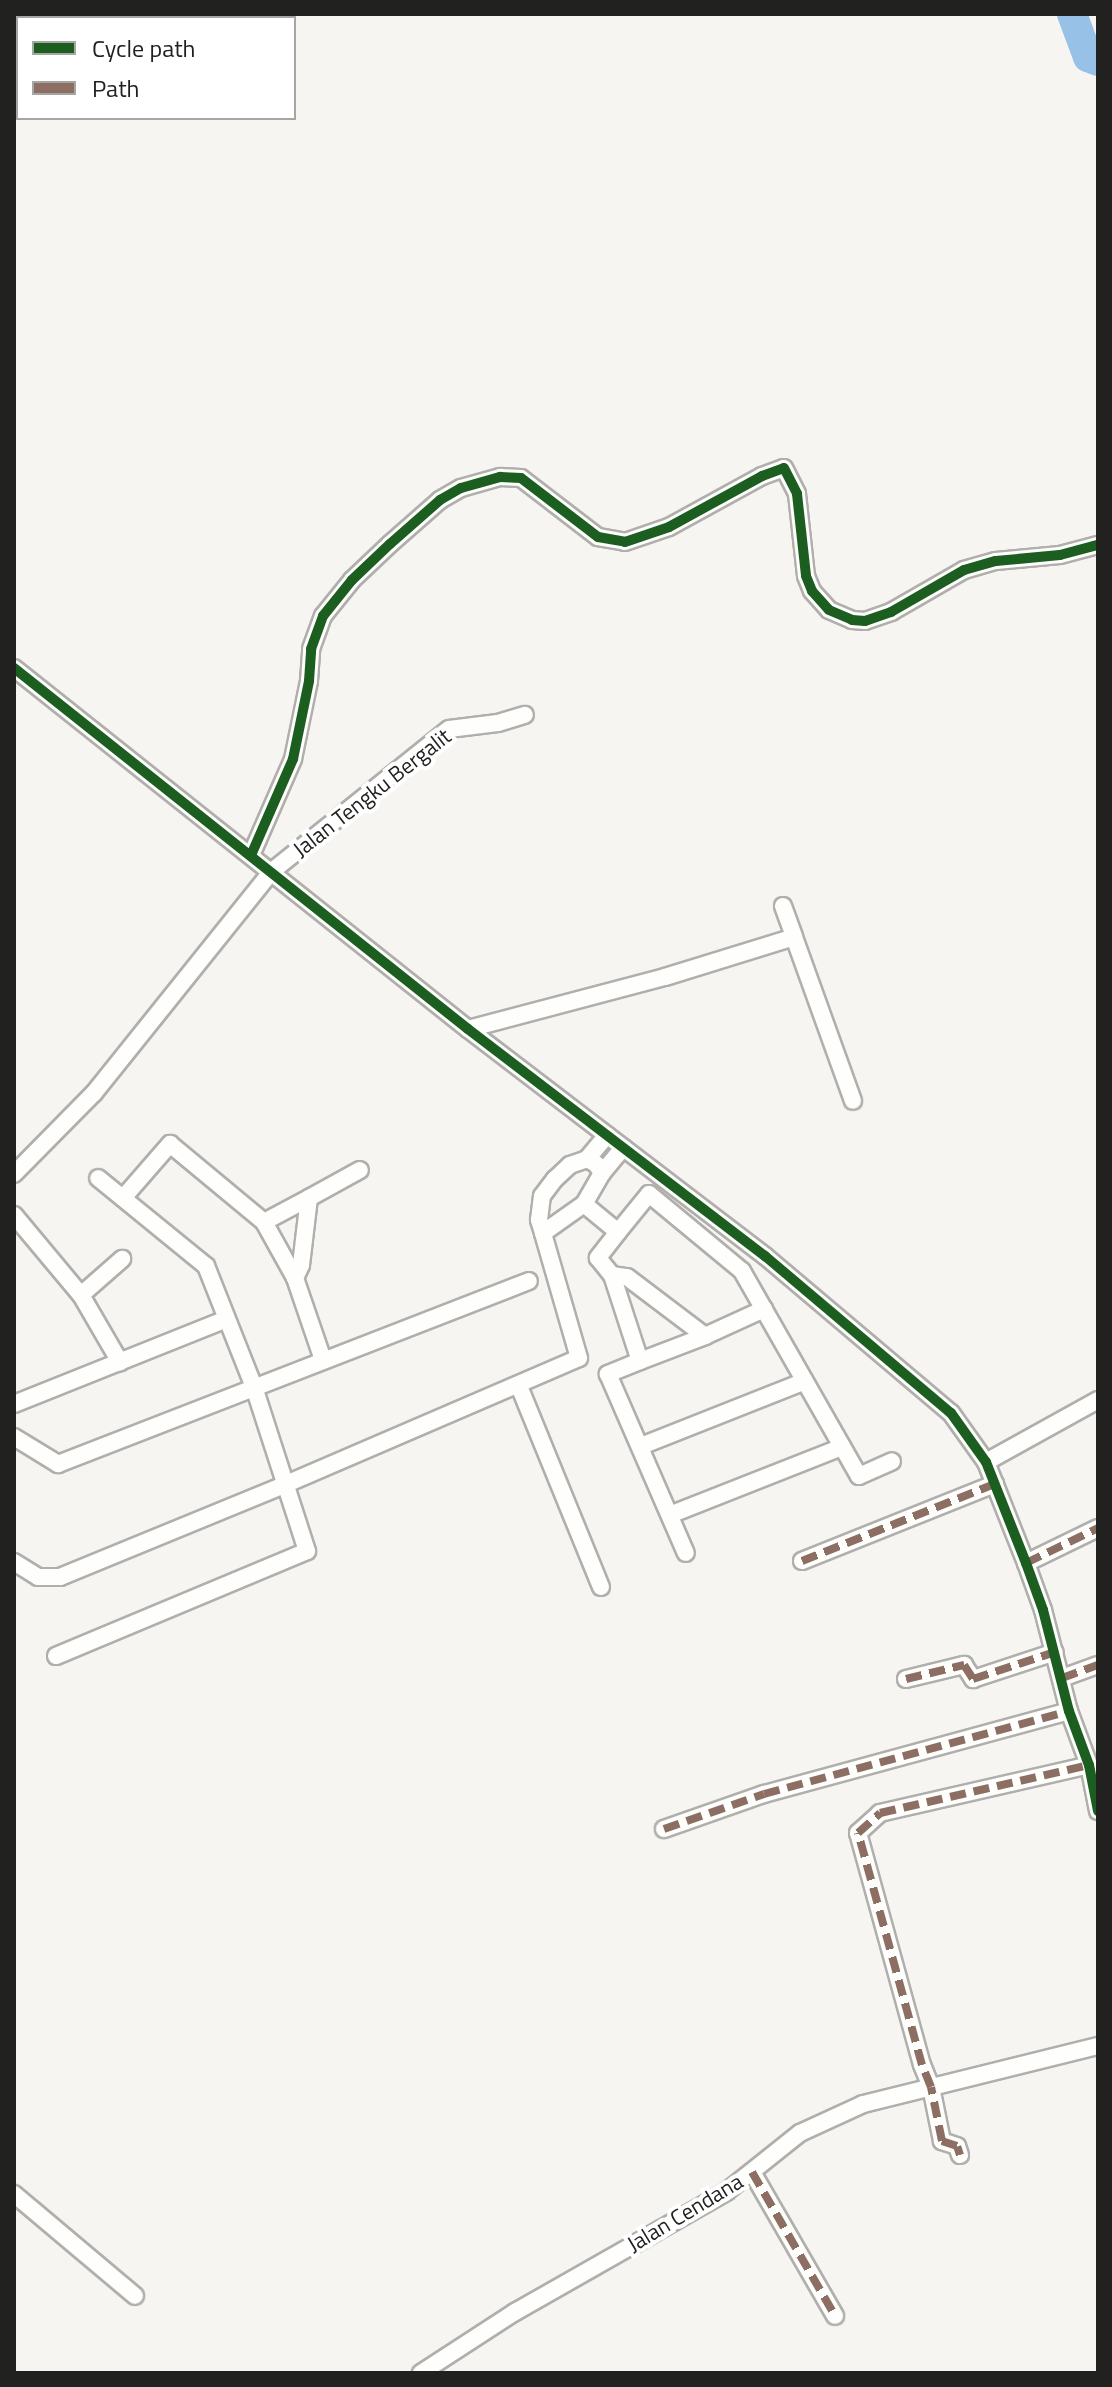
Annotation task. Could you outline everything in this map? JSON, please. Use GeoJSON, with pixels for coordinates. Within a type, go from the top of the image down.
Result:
{"type":"FeatureCollection","features":[{"type":"Feature","properties":{"kind":"street"},"geometry":{"type":"LineString","coordinates":[[252,853],[293,759],[309,681],[311,649],[323,616],[352,580],[390,544],[440,500],[461,488],[500,477],[521,478],[598,537],[625,542],[669,527],[762,476],[784,468],[797,494],[806,576],[812,591],[829,610],[852,620],[865,621],[891,612],[964,570],[996,561],[1060,555],[1098,545]]}},
{"type":"Feature","properties":{"kind":"street"},"geometry":{"type":"LineString","coordinates":[[14,668],[139,769],[252,853],[271,872],[468,1029],[765,1256],[951,1413],[986,1462],[1026,1563],[1055,1652],[1069,1711],[1089,1765],[1098,1811]]}},
{"type":"Feature","properties":{"kind":"street","name":"Jalan Tengku Bergalit"},"geometry":{"type":"LineString","coordinates":[[14,1174],[94,1093],[271,872],[449,729],[498,723],[525,715]]}},
{"type":"Feature","properties":{"kind":"street"},"geometry":{"type":"LineString","coordinates":[[783,906],[853,1101]]}},
{"type":"Feature","properties":{"kind":"street"},"geometry":{"type":"LineString","coordinates":[[468,1029],[665,977],[794,937]]}},
{"type":"Feature","properties":{"kind":"street"},"geometry":{"type":"LineString","coordinates":[[14,1562],[38,1577],[60,1577],[519,1386],[579,1358],[539,1220],[542,1196],[570,1165],[587,1159],[607,1135]]}},
{"type":"Feature","properties":{"kind":"street"},"geometry":{"type":"LineString","coordinates":[[123,1198],[170,1144],[264,1222],[295,1278],[323,1360]]}},
{"type":"Feature","properties":{"kind":"street"},"geometry":{"type":"LineString","coordinates":[[543,1233],[584,1204],[602,1173],[623,1148]]}},
{"type":"Feature","properties":{"kind":"street"},"geometry":{"type":"LineString","coordinates":[[587,1159],[602,1173]]}},
{"type":"Feature","properties":{"kind":"street"},"geometry":{"type":"LineString","coordinates":[[264,1222],[360,1170]]}},
{"type":"Feature","properties":{"kind":"street"},"geometry":{"type":"LineString","coordinates":[[56,1656],[307,1551],[254,1387],[206,1266],[98,1178]]}},
{"type":"Feature","properties":{"kind":"street"},"geometry":{"type":"LineString","coordinates":[[640,1361],[612,1275],[598,1258],[649,1194],[742,1271],[859,1476],[892,1461]]}},
{"type":"Feature","properties":{"kind":"street"},"geometry":{"type":"LineString","coordinates":[[295,1278],[301,1265],[309,1198]]}},
{"type":"Feature","properties":{"kind":"street"},"geometry":{"type":"LineString","coordinates":[[584,1204],[618,1232]]}},
{"type":"Feature","properties":{"kind":"street"},"geometry":{"type":"LineString","coordinates":[[14,1215],[81,1295],[120,1362]]}},
{"type":"Feature","properties":{"kind":"street"},"geometry":{"type":"LineString","coordinates":[[81,1295],[122,1259]]}},
{"type":"Feature","properties":{"kind":"street"},"geometry":{"type":"LineString","coordinates":[[612,1275],[627,1277],[705,1336]]}},
{"type":"Feature","properties":{"kind":"street"},"geometry":{"type":"LineString","coordinates":[[14,1437],[58,1464],[529,1281]]}},
{"type":"Feature","properties":{"kind":"street"},"geometry":{"type":"LineString","coordinates":[[686,1553],[672,1514],[608,1374],[764,1309]]}},
{"type":"Feature","properties":{"kind":"street"},"geometry":{"type":"LineString","coordinates":[[14,1404],[227,1319]]}},
{"type":"Feature","properties":{"kind":"street"},"geometry":{"type":"LineString","coordinates":[[641,1446],[805,1381]]}},
{"type":"Feature","properties":{"kind":"street"},"geometry":{"type":"LineString","coordinates":[[519,1386],[601,1587]]}},
{"type":"Feature","properties":{"kind":"street"},"geometry":{"type":"LineString","coordinates":[[986,1462],[1098,1400]]}},
{"type":"Feature","properties":{"kind":"street"},"geometry":{"type":"LineString","coordinates":[[672,1514],[842,1447]]}},
{"type":"Feature","properties":{"kind":"street"},"geometry":{"type":"LineString","coordinates":[[802,1561],[995,1484]]}},
{"type":"Feature","properties":{"kind":"street"},"geometry":{"type":"LineString","coordinates":[[1026,1563],[1098,1528]]}},
{"type":"Feature","properties":{"kind":"street"},"geometry":{"type":"LineString","coordinates":[[906,1679],[964,1665],[973,1679],[1055,1652]]}},
{"type":"Feature","properties":{"kind":"street"},"geometry":{"type":"LineString","coordinates":[[1062,1678],[1098,1665]]}},
{"type":"Feature","properties":{"kind":"street"},"geometry":{"type":"LineString","coordinates":[[664,1829],[764,1794],[1069,1711]]}},
{"type":"Feature","properties":{"kind":"street"},"geometry":{"type":"LineString","coordinates":[[960,2155],[954,2144],[942,2141],[931,2087],[922,2065],[858,1833],[880,1813],[1089,1765]]}},
{"type":"Feature","properties":{"kind":"street","name":"Jalan Cendana"},"geometry":{"type":"LineString","coordinates":[[421,2373],[515,2312],[726,2192],[800,2133],[863,2104],[1098,2046]]}},
{"type":"Feature","properties":{"kind":"street"},"geometry":{"type":"LineString","coordinates":[[752,2172],[835,2316]]}},
{"type":"Feature","properties":{"kind":"street"},"geometry":{"type":"LineString","coordinates":[[14,2194],[135,2296]]}},
{"type":"Feature","properties":{"kind":"waterway"},"geometry":{"type":"LineString","coordinates":[[1072,14],[1088,57],[1098,61]]}},
{"type":"Feature","properties":{"kind":"marked path"},"geometry":{"type":"LineString","coordinates":[[802,1561],[995,1484]]}},
{"type":"Feature","properties":{"kind":"marked path"},"geometry":{"type":"LineString","coordinates":[[1026,1563],[1098,1528]]}},
{"type":"Feature","properties":{"kind":"marked path"},"geometry":{"type":"LineString","coordinates":[[906,1679],[964,1665],[973,1679],[1055,1652]]}},
{"type":"Feature","properties":{"kind":"marked path"},"geometry":{"type":"LineString","coordinates":[[1062,1678],[1098,1665]]}},
{"type":"Feature","properties":{"kind":"marked path"},"geometry":{"type":"LineString","coordinates":[[664,1829],[764,1794],[1069,1711]]}},
{"type":"Feature","properties":{"kind":"marked path"},"geometry":{"type":"LineString","coordinates":[[960,2155],[957,2146],[942,2141],[931,2087],[922,2065],[858,1833],[880,1813],[1089,1765]]}},
{"type":"Feature","properties":{"kind":"marked path"},"geometry":{"type":"LineString","coordinates":[[752,2172],[835,2316]]}},
{"type":"Feature","properties":{"kind":"cycle path"},"geometry":{"type":"LineString","coordinates":[[252,853],[293,759],[309,681],[311,649],[323,616],[352,580],[390,544],[440,500],[461,488],[500,477],[521,478],[598,537],[625,542],[669,527],[762,476],[784,468],[797,494],[806,576],[812,591],[829,610],[852,620],[865,621],[891,612],[964,570],[996,561],[1060,555],[1098,545]]}},
{"type":"Feature","properties":{"kind":"cycle path"},"geometry":{"type":"LineString","coordinates":[[14,668],[468,1029],[765,1256],[951,1413],[986,1462],[1026,1563],[1043,1610],[1069,1711],[1089,1765],[1098,1811]]}}]}
